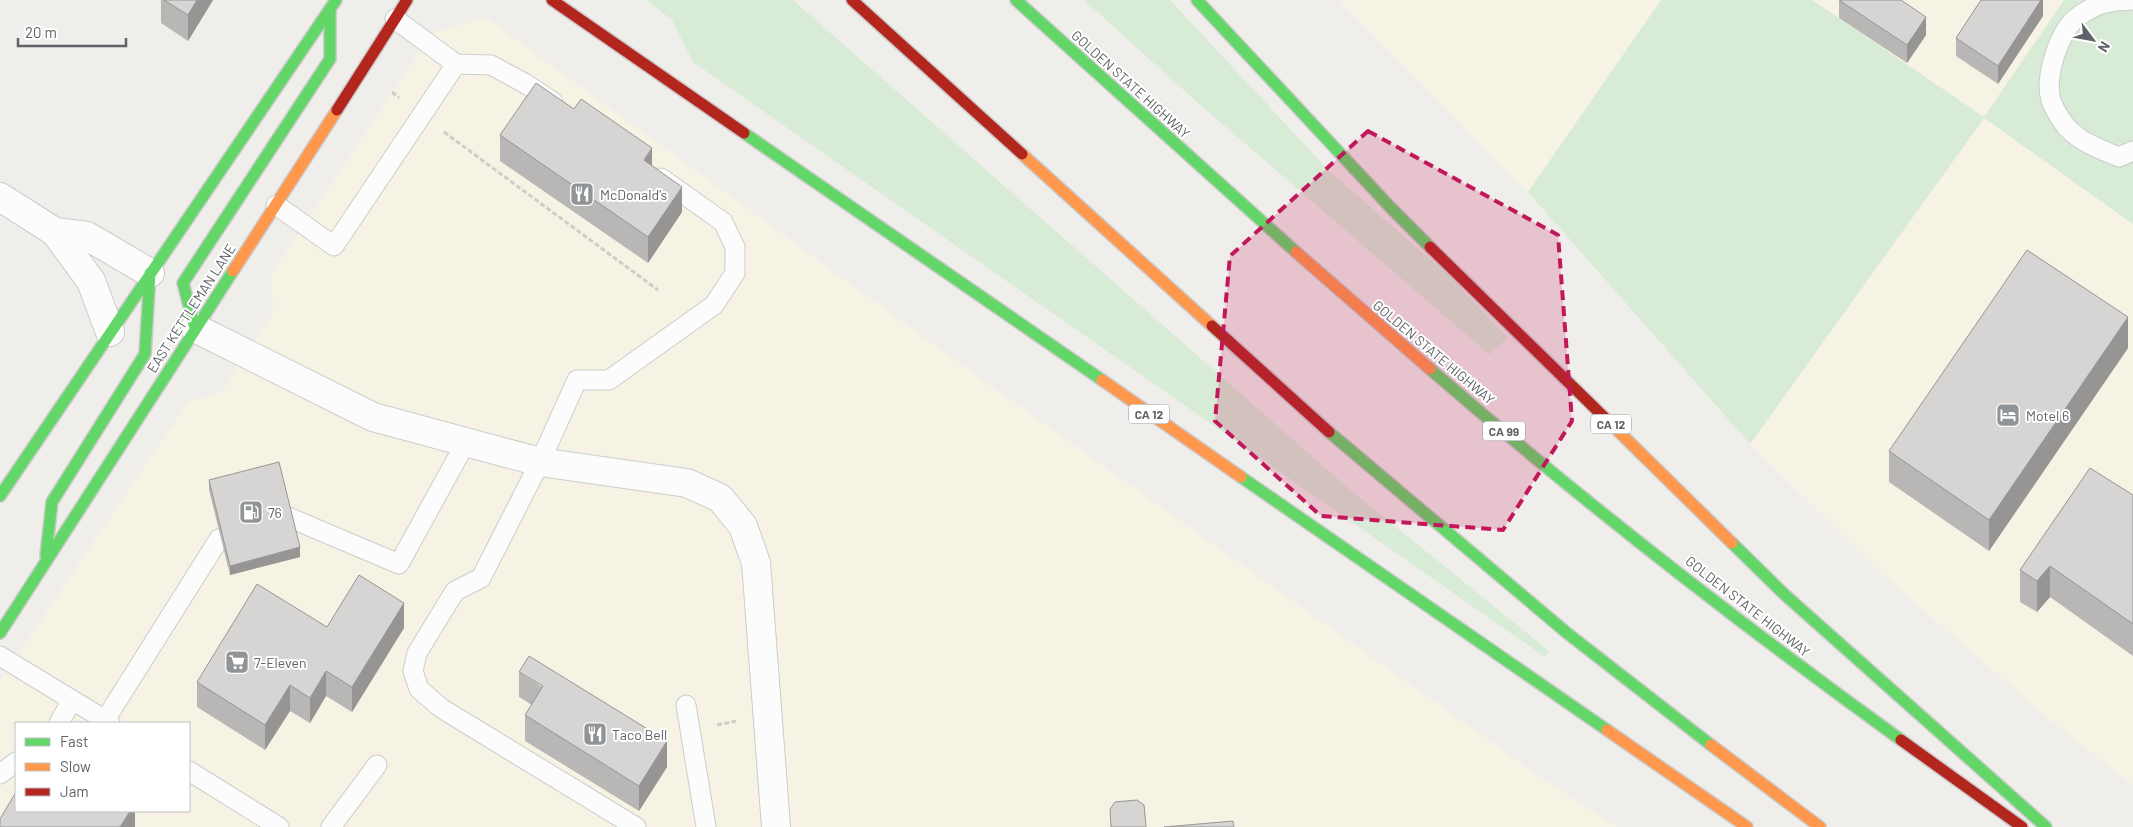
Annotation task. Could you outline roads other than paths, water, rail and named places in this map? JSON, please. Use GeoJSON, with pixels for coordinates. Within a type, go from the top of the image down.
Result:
{"type":"FeatureCollection","features":[{"type":"Feature","properties":{"kind":"main road"},"geometry":{"type":"LineString","coordinates":[[0,496],[336,0]]}},
{"type":"Feature","properties":{"kind":"main road","name":"EAST KETTLEMAN LANE"},"geometry":{"type":"LineString","coordinates":[[0,633],[407,0]]}},
{"type":"Feature","properties":{"kind":"main road","name":"CA 12"},"geometry":{"type":"LineString","coordinates":[[552,0],[1747,827]]}},
{"type":"Feature","properties":{"kind":"main road"},"geometry":{"type":"LineString","coordinates":[[852,0],[1360,460],[1567,633],[1752,777],[1820,827]]}},
{"type":"Feature","properties":{"kind":"main road","name":"GOLDEN STATE HIGHWAY"},"geometry":{"type":"LineString","coordinates":[[1016,0],[1391,336],[1586,500],[1895,737],[2022,827]]}},
{"type":"Feature","properties":{"kind":"main road","name":"CA 12"},"geometry":{"type":"LineString","coordinates":[[1197,0],[1391,208],[1784,594],[2046,827]]}},
{"type":"Feature","properties":{"kind":"main road"},"geometry":{"type":"LineString","coordinates":[[195,328],[183,283],[330,59],[330,10]]}},
{"type":"Feature","properties":{"kind":"main road"},"geometry":{"type":"LineString","coordinates":[[46,562],[52,502],[145,354],[150,273]]}},
{"type":"Feature","properties":{"kind":"street"},"geometry":{"type":"LineString","coordinates":[[0,198],[55,232],[91,280],[110,332]]}},
{"type":"Feature","properties":{"kind":"street"},"geometry":{"type":"LineString","coordinates":[[55,232],[87,236],[150,273]]}},
{"type":"Feature","properties":{"kind":"street"},"geometry":{"type":"LineString","coordinates":[[195,328],[373,417],[540,462],[687,483],[720,498],[743,526],[756,563],[776,827]]}},
{"type":"Feature","properties":{"kind":"lane"},"geometry":{"type":"LineString","coordinates":[[2133,0],[2106,2],[2077,16],[2060,38],[2051,71],[2051,99],[2062,122],[2088,144],[2120,157],[2133,151]]}},
{"type":"Feature","properties":{"kind":"lane"},"geometry":{"type":"LineString","coordinates":[[395,19],[456,64],[491,65],[526,84],[565,111]]}},
{"type":"Feature","properties":{"kind":"lane"},"geometry":{"type":"LineString","coordinates":[[276,205],[334,246],[456,64]]}},
{"type":"Feature","properties":{"kind":"lane"},"geometry":{"type":"LineString","coordinates":[[636,827],[441,708],[419,689],[413,671],[417,652],[455,591],[481,578],[540,462],[578,380],[610,380],[714,306],[735,273],[735,246],[723,222],[644,166]]}},
{"type":"Feature","properties":{"kind":"lane"},"geometry":{"type":"LineString","coordinates":[[0,656],[107,722],[219,538],[288,517],[399,564],[466,442]]}},
{"type":"Feature","properties":{"kind":"lane"},"geometry":{"type":"LineString","coordinates":[[60,722],[72,700]]}},
{"type":"Feature","properties":{"kind":"lane"},"geometry":{"type":"LineString","coordinates":[[686,705],[706,827]]}},
{"type":"Feature","properties":{"kind":"lane"},"geometry":{"type":"LineString","coordinates":[[0,774],[15,763]]}},
{"type":"Feature","properties":{"kind":"lane"},"geometry":{"type":"LineString","coordinates":[[331,827],[377,764]]}},
{"type":"Feature","properties":{"kind":"lane"},"geometry":{"type":"LineString","coordinates":[[190,772],[279,827]]}},
{"type":"Feature","properties":{"kind":"lane"},"geometry":{"type":"LineString","coordinates":[[768,827],[776,827]]}},
{"type":"Feature","properties":{"kind":"place","name":"McDonald's"},"geometry":{"type":"Point","coordinates":[582,194]}},
{"type":"Feature","properties":{"kind":"place","name":"Motel 6"},"geometry":{"type":"Point","coordinates":[2008,415]}},
{"type":"Feature","properties":{"kind":"place","name":"76"},"geometry":{"type":"Point","coordinates":[251,512]}},
{"type":"Feature","properties":{"kind":"place","name":"7-Eleven"},"geometry":{"type":"Point","coordinates":[237,662]}},
{"type":"Feature","properties":{"kind":"place","name":"Taco Bell"},"geometry":{"type":"Point","coordinates":[595,734]}}]}
